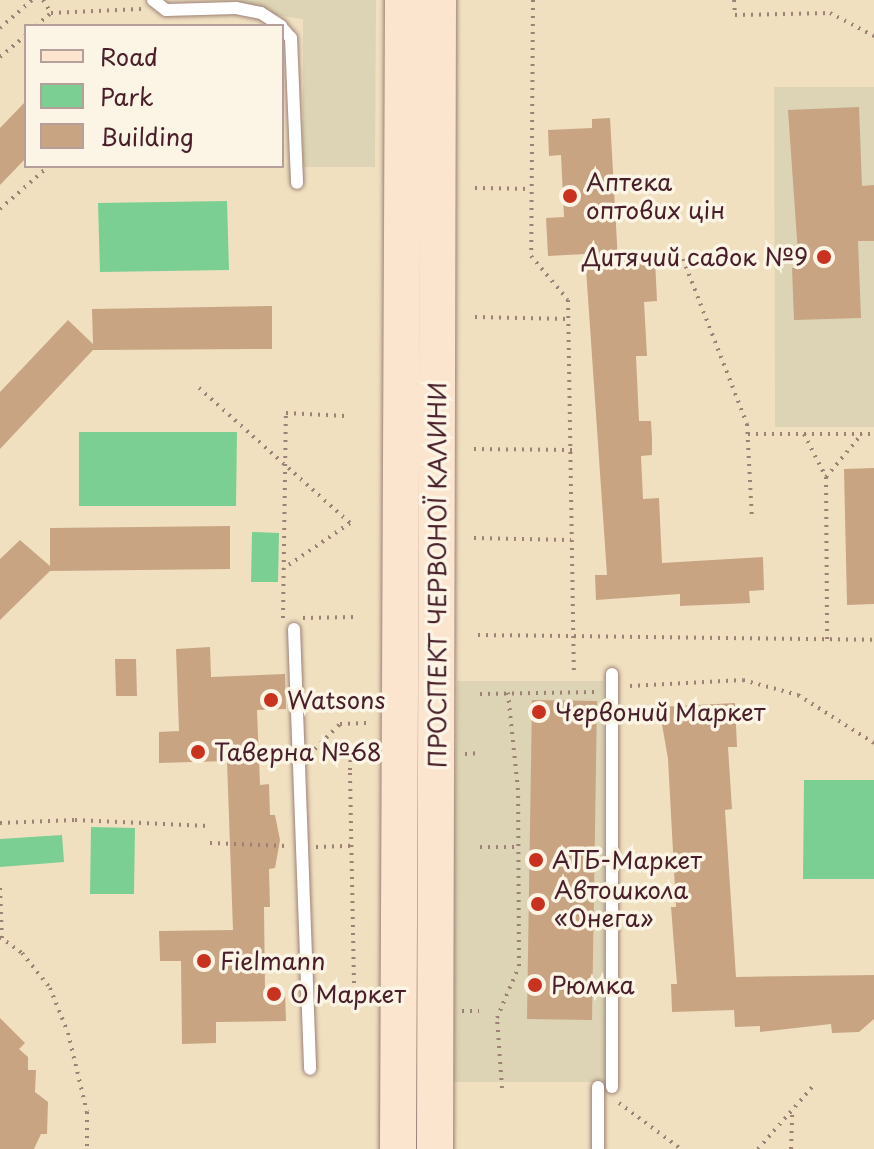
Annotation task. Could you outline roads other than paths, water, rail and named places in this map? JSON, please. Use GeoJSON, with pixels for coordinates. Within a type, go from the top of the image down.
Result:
{"type":"FeatureCollection","features":[{"type":"Feature","properties":{"kind":"main road","name":"ПРОСПЕКТ ЧЕРВОНОЇ КАЛИНИ"},"geometry":{"type":"LineString","coordinates":[[398,1149],[403,0]]}},
{"type":"Feature","properties":{"kind":"main road","name":"ПРОСПЕКТ ЧЕРВОНОЇ КАЛИНИ"},"geometry":{"type":"LineString","coordinates":[[435,1149],[438,0]]}},
{"type":"Feature","properties":{"kind":"lane"},"geometry":{"type":"LineString","coordinates":[[153,0],[166,10],[236,8],[261,13],[277,24]]}},
{"type":"Feature","properties":{"kind":"lane"},"geometry":{"type":"LineString","coordinates":[[284,30],[291,38],[297,183]]}},
{"type":"Feature","properties":{"kind":"lane"},"geometry":{"type":"LineString","coordinates":[[294,629],[310,1069]]}},
{"type":"Feature","properties":{"kind":"lane"},"geometry":{"type":"LineString","coordinates":[[612,674],[612,1087]]}},
{"type":"Feature","properties":{"kind":"lane"},"geometry":{"type":"LineString","coordinates":[[598,1087],[598,1149]]}},
{"type":"Feature","properties":{"kind":"place","name":"Аптека оптових цін"},"geometry":{"type":"Point","coordinates":[570,196]}},
{"type":"Feature","properties":{"kind":"place","name":"Дитячий садок №9"},"geometry":{"type":"Point","coordinates":[824,257]}},
{"type":"Feature","properties":{"kind":"place","name":"Watsons"},"geometry":{"type":"Point","coordinates":[271,700]}},
{"type":"Feature","properties":{"kind":"place","name":"Червоний Маркет"},"geometry":{"type":"Point","coordinates":[539,712]}},
{"type":"Feature","properties":{"kind":"place","name":"Таверна №68"},"geometry":{"type":"Point","coordinates":[198,752]}},
{"type":"Feature","properties":{"kind":"place","name":"АТБ-Маркет"},"geometry":{"type":"Point","coordinates":[536,860]}},
{"type":"Feature","properties":{"kind":"place","name":"Автошкола «Онега»"},"geometry":{"type":"Point","coordinates":[538,904]}},
{"type":"Feature","properties":{"kind":"place","name":"Fielmann"},"geometry":{"type":"Point","coordinates":[204,961]}},
{"type":"Feature","properties":{"kind":"place","name":"Рюмка"},"geometry":{"type":"Point","coordinates":[535,985]}},
{"type":"Feature","properties":{"kind":"place","name":"О Маркет"},"geometry":{"type":"Point","coordinates":[274,994]}}]}
